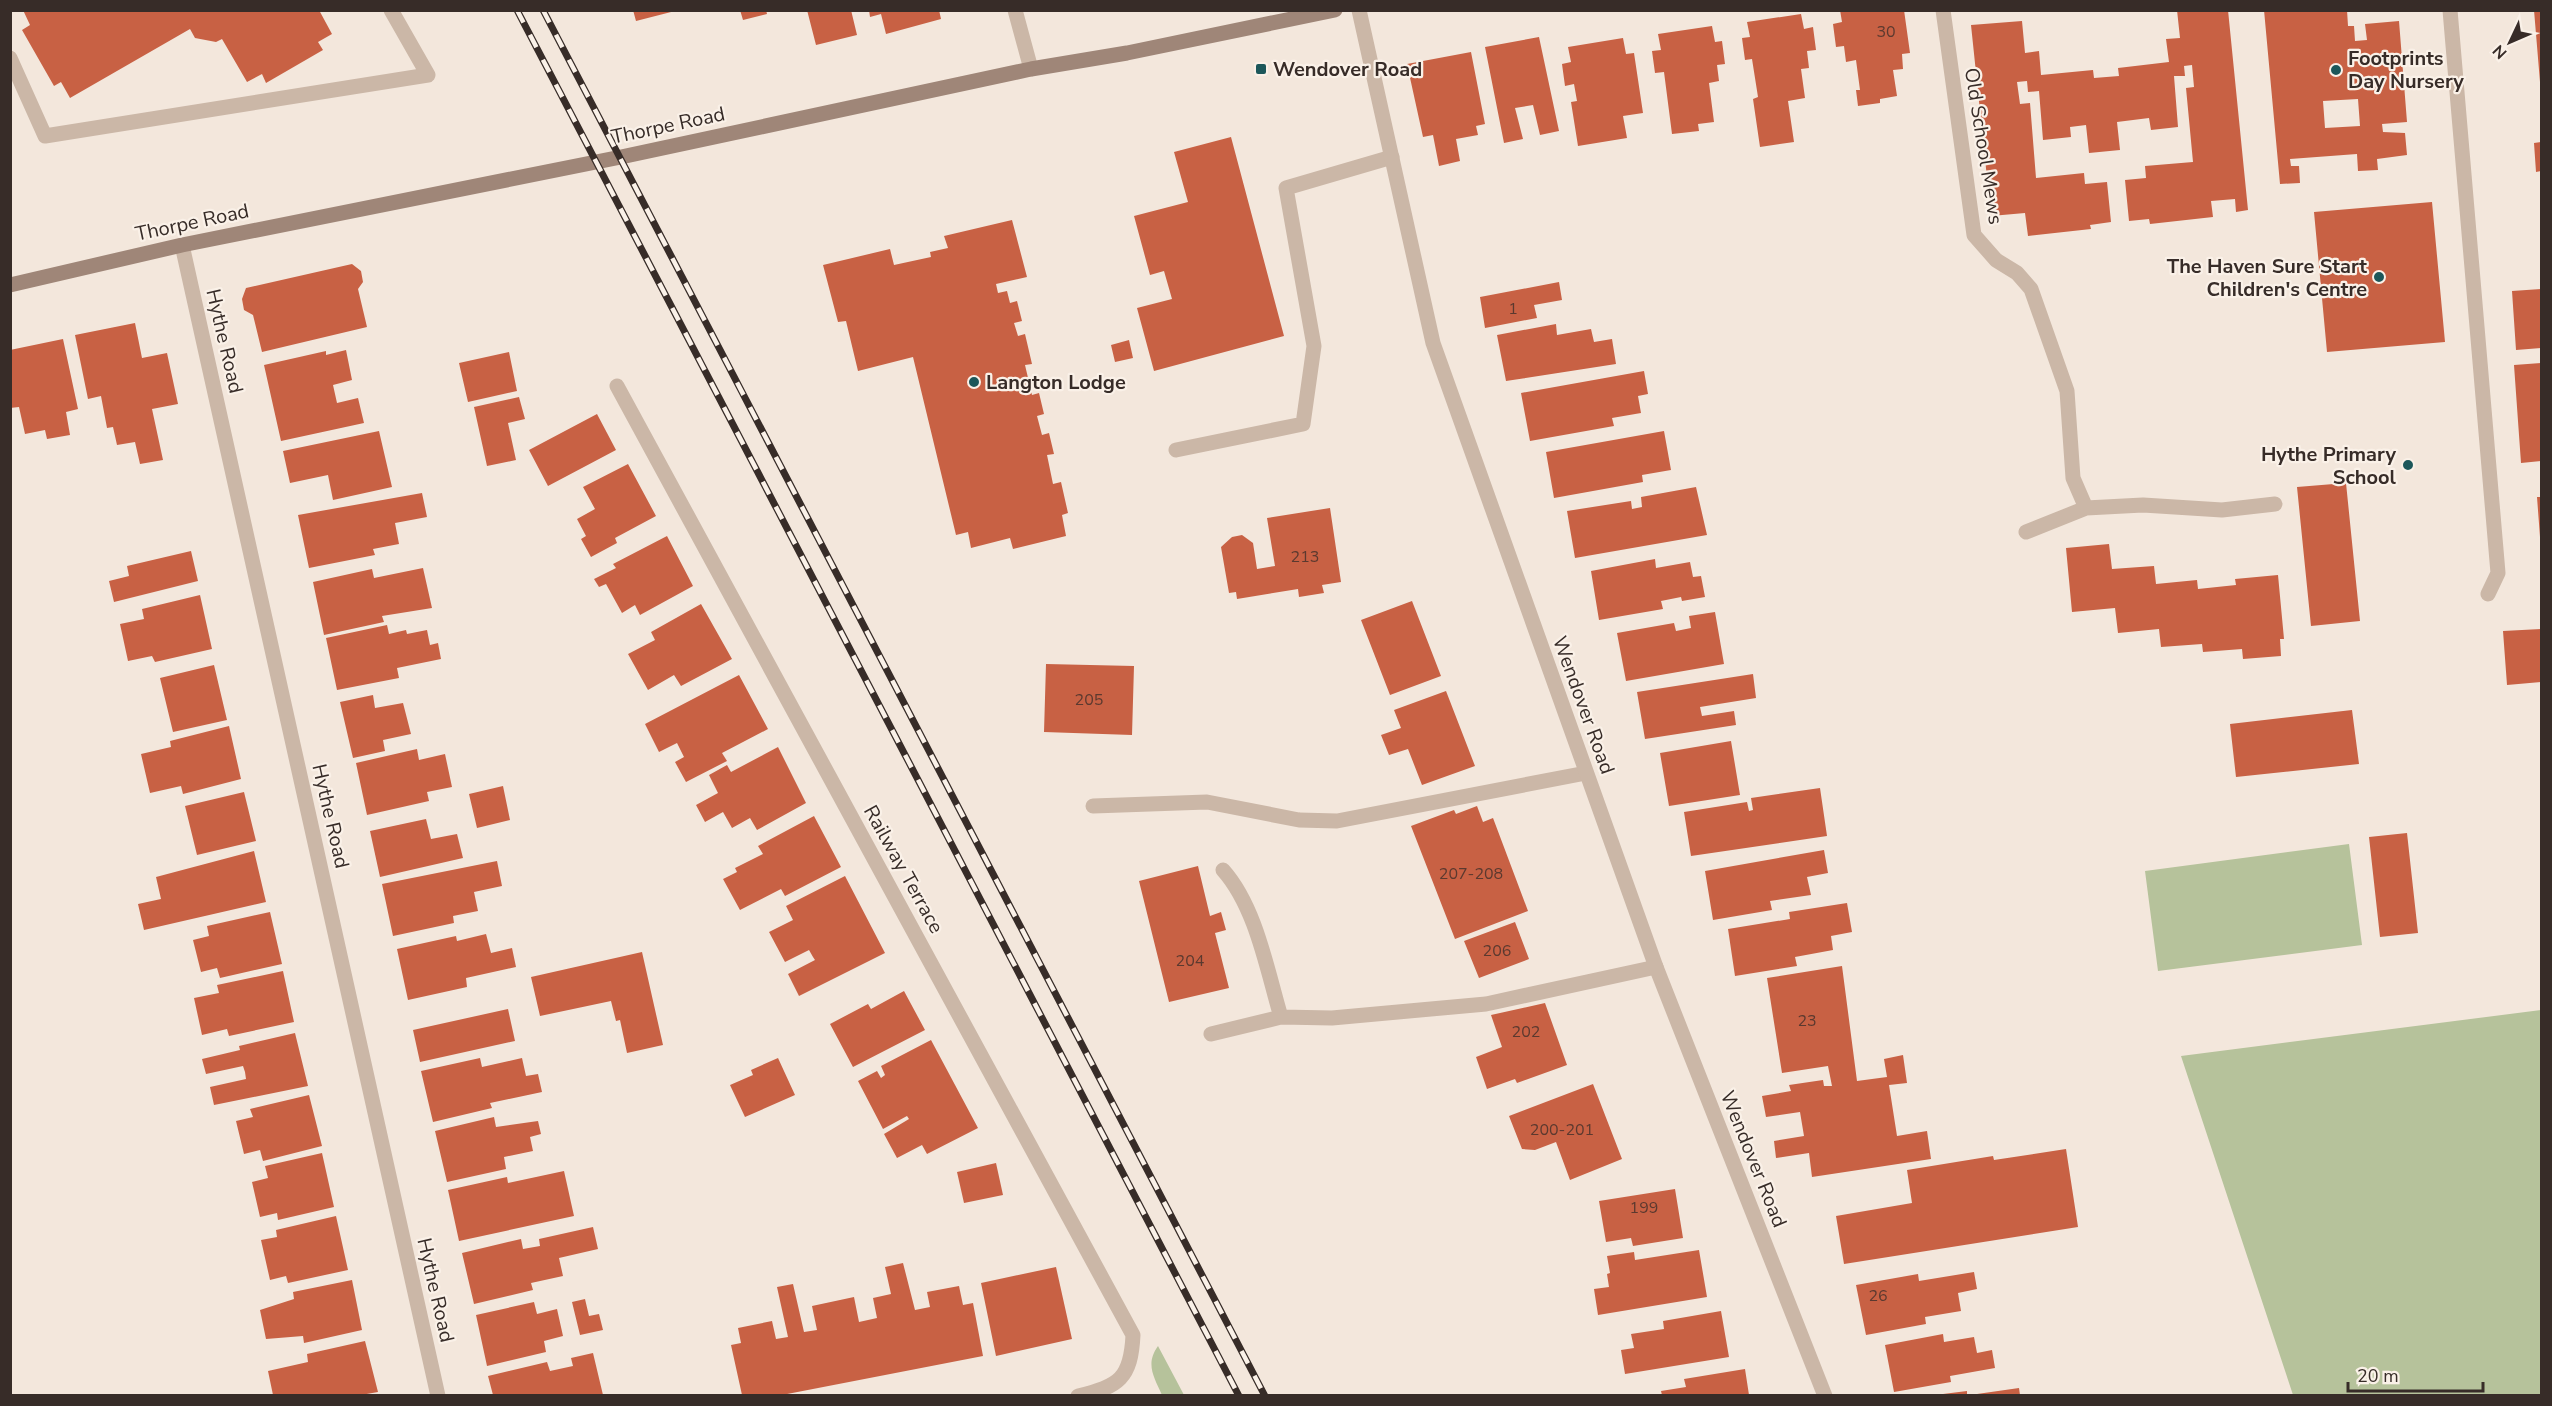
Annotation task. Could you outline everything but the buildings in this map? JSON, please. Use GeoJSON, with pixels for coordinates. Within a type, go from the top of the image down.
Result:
{"type":"FeatureCollection","features":[{"type":"Feature","properties":{"kind":"main road","name":"Thorpe Road"},"geometry":{"type":"LineString","coordinates":[[10,285],[182,245],[621,157],[1031,69],[1127,53],[1335,10]]}},
{"type":"Feature","properties":{"kind":"street"},"geometry":{"type":"LineString","coordinates":[[10,58],[45,136],[428,75],[391,10]]}},
{"type":"Feature","properties":{"kind":"street"},"geometry":{"type":"LineString","coordinates":[[1015,10],[1031,69]]}},
{"type":"Feature","properties":{"kind":"street","name":"Wendover Road"},"geometry":{"type":"LineString","coordinates":[[1359,10],[1433,343],[1656,967],[1825,1395]]}},
{"type":"Feature","properties":{"kind":"street","name":"Old School Mews"},"geometry":{"type":"LineString","coordinates":[[1943,10],[1974,235],[1996,260],[2017,273],[2031,288],[2067,391],[2073,478],[2086,508]]}},
{"type":"Feature","properties":{"kind":"street"},"geometry":{"type":"LineString","coordinates":[[2450,10],[2498,573],[2488,594]]}},
{"type":"Feature","properties":{"kind":"street"},"geometry":{"type":"LineString","coordinates":[[1176,450],[1303,424],[1314,346],[1286,188],[1392,157]]}},
{"type":"Feature","properties":{"kind":"street","name":"Hythe Road"},"geometry":{"type":"LineString","coordinates":[[182,245],[438,1395]]}},
{"type":"Feature","properties":{"kind":"street","name":"Railway Terrace"},"geometry":{"type":"LineString","coordinates":[[617,386],[1133,1335],[1132,1355],[1124,1377],[1106,1390],[1078,1395]]}},
{"type":"Feature","properties":{"kind":"street"},"geometry":{"type":"LineString","coordinates":[[2026,532],[2086,508],[2143,505],[2222,510],[2275,504]]}},
{"type":"Feature","properties":{"kind":"street"},"geometry":{"type":"LineString","coordinates":[[1093,806],[1207,802],[1299,820],[1337,820],[1586,773]]}},
{"type":"Feature","properties":{"kind":"street"},"geometry":{"type":"LineString","coordinates":[[1223,870],[1236,885],[1247,908],[1281,1017]]}},
{"type":"Feature","properties":{"kind":"street"},"geometry":{"type":"LineString","coordinates":[[1212,1034],[1281,1017],[1332,1018],[1486,1004],[1656,967]]}},
{"type":"Feature","properties":{"kind":"green space"},"geometry":{"type":"Polygon","coordinates":[[[2349,844],[2362,945],[2158,971],[2145,871],[2349,844]]]}},
{"type":"Feature","properties":{"kind":"green space"},"geometry":{"type":"Polygon","coordinates":[[[2541,1010],[2541,1395],[2293,1395],[2181,1056],[2541,1010]]]}},
{"type":"Feature","properties":{"kind":"green space"},"geometry":{"type":"Polygon","coordinates":[[[1158,1346],[1184,1395],[1162,1395],[1151,1365],[1158,1346]]]}},
{"type":"Feature","properties":{"kind":"railway"},"geometry":{"type":"LineString","coordinates":[[517,10],[1239,1396]]}},
{"type":"Feature","properties":{"kind":"railway"},"geometry":{"type":"LineString","coordinates":[[543,10],[1265,1396]]}},
{"type":"Feature","properties":{"kind":"place","name":"Wendover Road"},"geometry":{"type":"Point","coordinates":[1261,69]}},
{"type":"Feature","properties":{"kind":"place","name":"Footprints Day Nursery"},"geometry":{"type":"Point","coordinates":[2336,70]}},
{"type":"Feature","properties":{"kind":"place","name":"The Haven Sure Start Children's Centre"},"geometry":{"type":"Point","coordinates":[2379,277]}},
{"type":"Feature","properties":{"kind":"place","name":"Langton Lodge"},"geometry":{"type":"Point","coordinates":[974,382]}},
{"type":"Feature","properties":{"kind":"place","name":"Hythe Primary School"},"geometry":{"type":"Point","coordinates":[2408,465]}}]}
